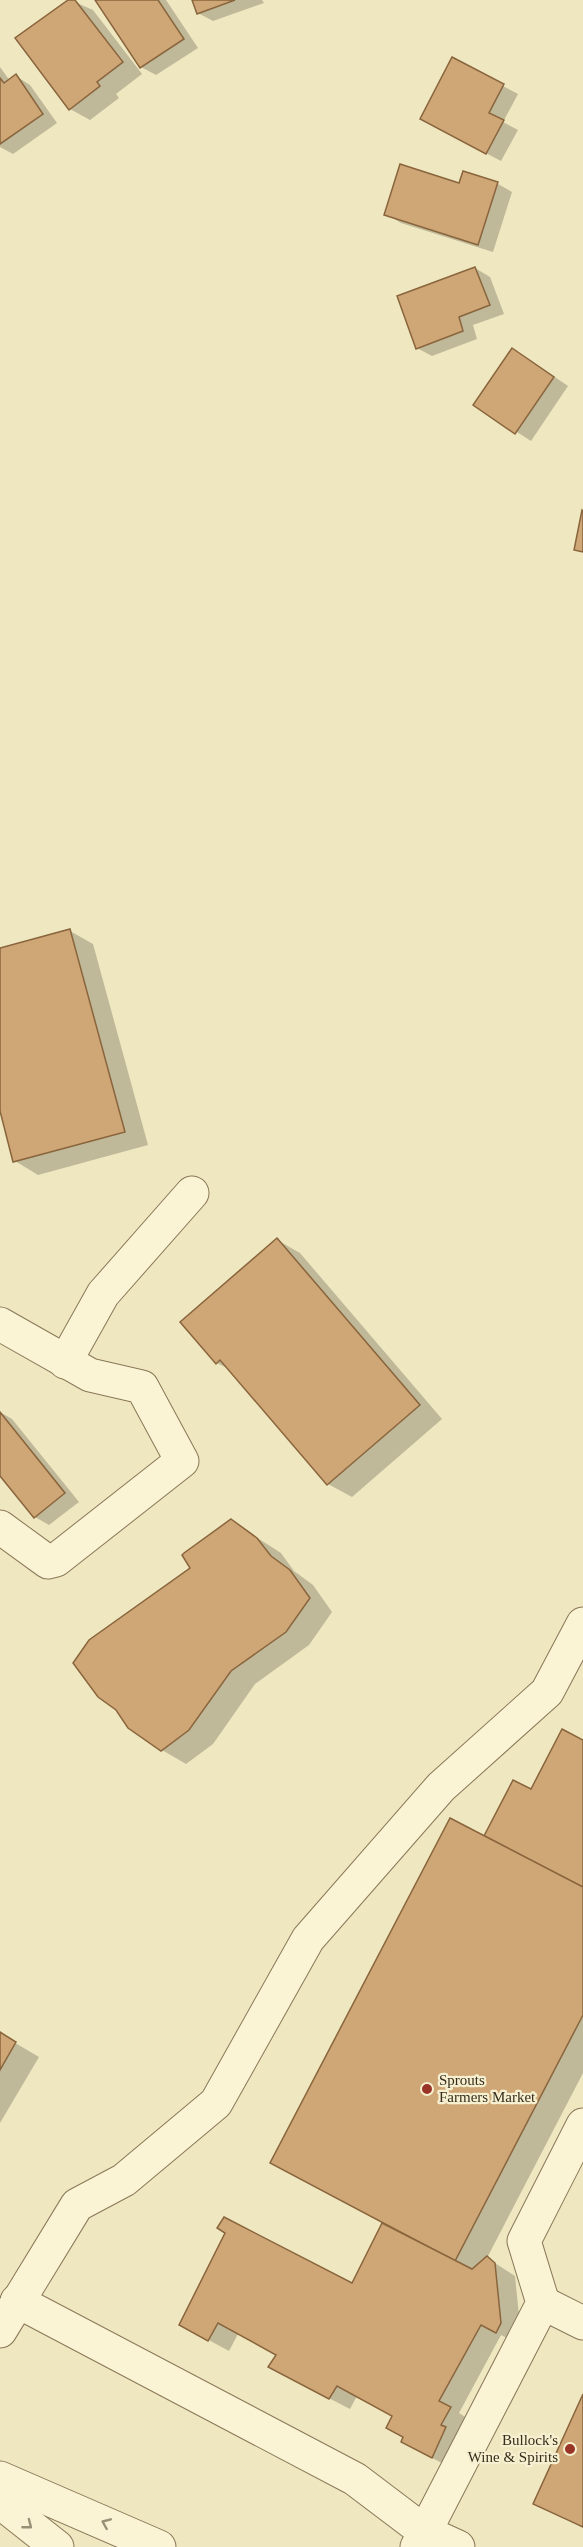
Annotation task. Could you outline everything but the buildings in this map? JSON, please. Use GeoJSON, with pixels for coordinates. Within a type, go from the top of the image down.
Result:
{"type":"FeatureCollection","features":[{"type":"Feature","properties":{"kind":"street"},"geometry":{"type":"LineString","coordinates":[[65,1362],[103,1294],[192,1193]]}},
{"type":"Feature","properties":{"kind":"street"},"geometry":{"type":"LineString","coordinates":[[0,1324],[90,1375],[142,1387],[182,1461],[56,1560],[48,1562],[38,1557],[0,1527]]}},
{"type":"Feature","properties":{"kind":"street"},"geometry":{"type":"LineString","coordinates":[[0,2331],[77,2205],[124,2180],[216,2103],[308,1939],[441,1787],[547,1692],[583,1624]]}},
{"type":"Feature","properties":{"kind":"street"},"geometry":{"type":"LineString","coordinates":[[421,2539],[543,2303],[524,2241],[583,2125]]}},
{"type":"Feature","properties":{"kind":"street"},"geometry":{"type":"LineString","coordinates":[[17,2301],[355,2479],[421,2539],[458,2547]]}},
{"type":"Feature","properties":{"kind":"street"},"geometry":{"type":"LineString","coordinates":[[543,2303],[583,2323]]}},
{"type":"Feature","properties":{"kind":"street"},"geometry":{"type":"LineString","coordinates":[[0,2478],[159,2547]]}},
{"type":"Feature","properties":{"kind":"street"},"geometry":{"type":"LineString","coordinates":[[0,2502],[57,2547]]}},
{"type":"Feature","properties":{"kind":"place","name":"Sprouts Farmers Market"},"geometry":{"type":"Point","coordinates":[427,2089]}},
{"type":"Feature","properties":{"kind":"place","name":"Bullock's Wine & Spirits"},"geometry":{"type":"Point","coordinates":[570,2449]}}]}
